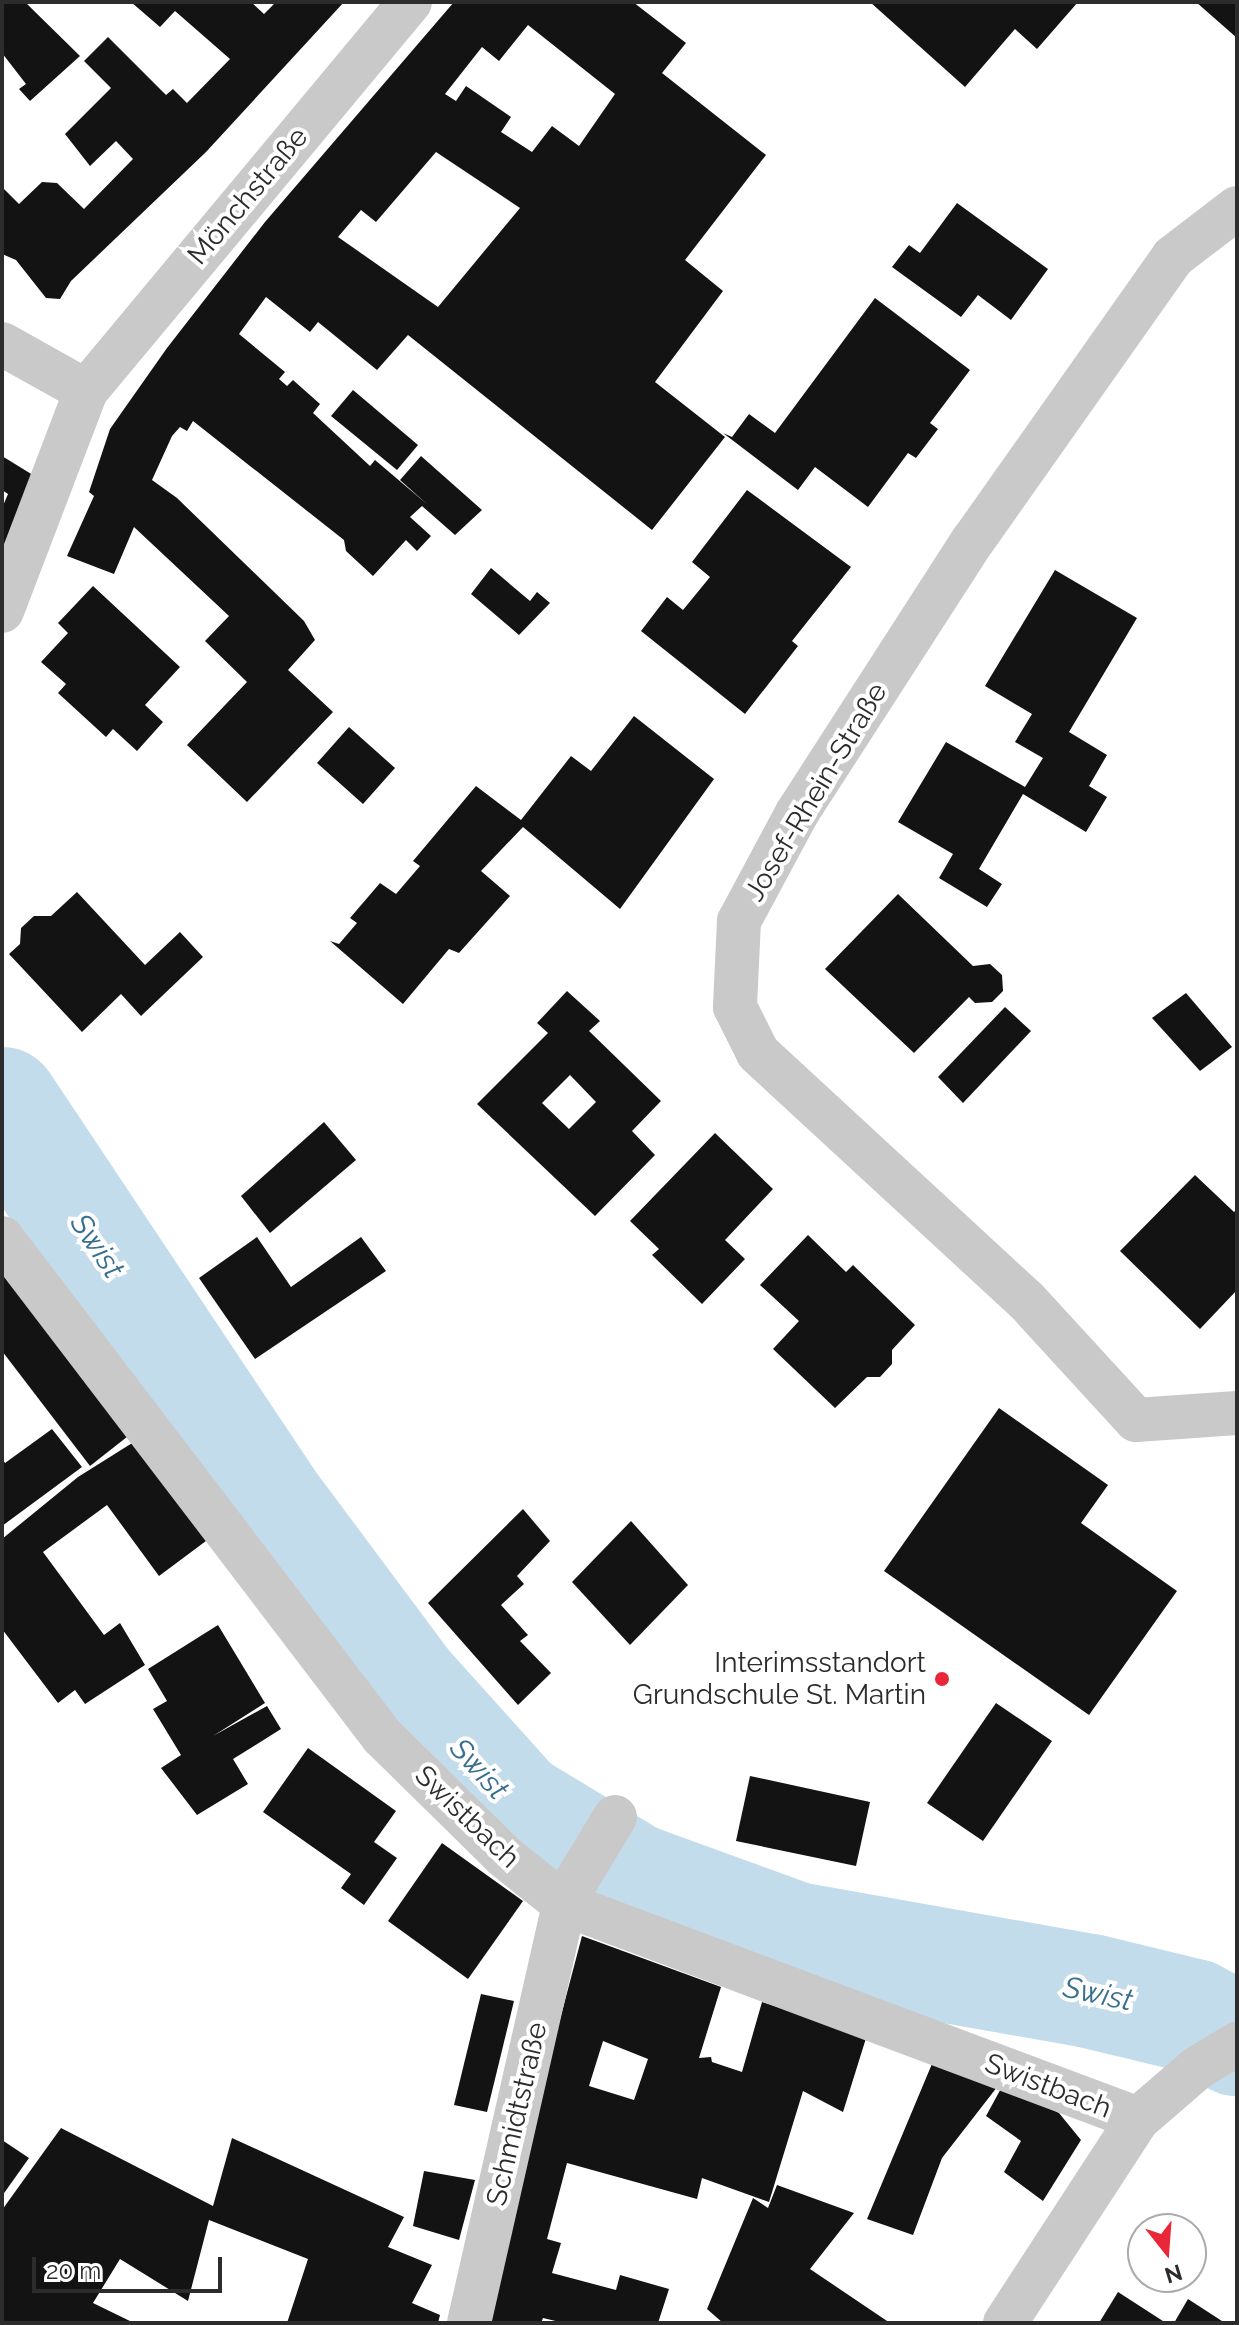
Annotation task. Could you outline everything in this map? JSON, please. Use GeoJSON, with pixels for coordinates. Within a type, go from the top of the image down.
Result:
{"type":"FeatureCollection","features":[{"type":"Feature","properties":{"kind":"street","name":"Mönchstraße"},"geometry":{"type":"LineString","coordinates":[[2,611],[86,391],[410,2]]}},
{"type":"Feature","properties":{"kind":"street","name":"Josef-Rhein-Straße"},"geometry":{"type":"LineString","coordinates":[[1237,208],[1173,257],[973,540],[797,813],[739,921],[735,1007],[758,1053],[1026,1300],[1136,1420],[1237,1413]]}},
{"type":"Feature","properties":{"kind":"street"},"geometry":{"type":"LineString","coordinates":[[2,344],[86,391]]}},
{"type":"Feature","properties":{"kind":"street","name":"Swistbach"},"geometry":{"type":"LineString","coordinates":[[2,1238],[382,1736],[504,1856],[568,1896],[1138,2119]]}},
{"type":"Feature","properties":{"kind":"street","name":"Schmidtstraße"},"geometry":{"type":"LineString","coordinates":[[469,2323],[568,1896],[615,1817]]}},
{"type":"Feature","properties":{"kind":"street"},"geometry":{"type":"LineString","coordinates":[[1005,2323],[1138,2119],[1197,2068],[1237,2044]]}},
{"type":"Feature","properties":{"kind":"building"},"geometry":{"type":"Polygon","coordinates":[[[2,2],[25,2],[80,56],[30,101],[19,89],[26,84],[2,53],[2,2]]]}},
{"type":"Feature","properties":{"kind":"building"},"geometry":{"type":"Polygon","coordinates":[[[131,2],[251,2],[264,14],[276,2],[344,2],[206,152],[71,281],[60,299],[46,298],[16,260],[2,254],[2,187],[19,204],[42,182],[57,183],[84,209],[133,159],[116,141],[90,166],[65,134],[111,88],[84,61],[108,37],[166,95],[173,89],[187,103],[230,59],[175,11],[160,27],[131,2]]]}},
{"type":"Feature","properties":{"kind":"building"},"geometry":{"type":"Polygon","coordinates":[[[454,2],[633,2],[686,43],[662,73],[766,155],[685,260],[723,291],[655,382],[725,437],[652,530],[408,335],[377,370],[318,322],[310,332],[266,297],[239,334],[285,372],[279,379],[287,386],[293,380],[320,404],[313,413],[370,466],[375,460],[428,505],[400,480],[421,456],[482,510],[455,535],[422,506],[410,517],[431,536],[417,551],[406,540],[373,576],[346,551],[344,540],[193,421],[187,431],[180,427],[172,436],[152,480],[177,498],[304,621],[315,640],[288,670],[333,712],[247,802],[187,745],[247,682],[205,641],[229,616],[134,527],[114,574],[67,556],[94,496],[89,492],[110,429],[167,348],[265,222],[454,2]],[[528,25],[499,61],[482,47],[445,94],[456,101],[466,86],[511,117],[501,132],[532,152],[552,126],[579,146],[615,94],[528,25]],[[436,152],[376,222],[361,210],[338,237],[438,307],[520,208],[436,152]]]}},
{"type":"Feature","properties":{"kind":"building"},"geometry":{"type":"Polygon","coordinates":[[[870,2],[1078,2],[1037,49],[1015,29],[965,87],[870,2]]]}},
{"type":"Feature","properties":{"kind":"building"},"geometry":{"type":"Polygon","coordinates":[[[1196,2],[1237,2],[1237,38],[1196,2]]]}},
{"type":"Feature","properties":{"kind":"building"},"geometry":{"type":"Polygon","coordinates":[[[957,203],[1048,269],[1011,320],[978,295],[961,317],[892,267],[909,245],[920,253],[957,203]]]}},
{"type":"Feature","properties":{"kind":"building"},"geometry":{"type":"Polygon","coordinates":[[[875,298],[970,370],[930,423],[938,429],[916,458],[908,453],[868,507],[815,467],[798,490],[723,433],[732,437],[749,414],[775,433],[875,298]]]}},
{"type":"Feature","properties":{"kind":"building"},"geometry":{"type":"Polygon","coordinates":[[[353,390],[418,445],[397,470],[331,416],[353,390]]]}},
{"type":"Feature","properties":{"kind":"building"},"geometry":{"type":"Polygon","coordinates":[[[2,456],[41,480],[2,577],[2,508],[8,494],[2,490],[2,456]]]}},
{"type":"Feature","properties":{"kind":"building"},"geometry":{"type":"Polygon","coordinates":[[[747,490],[851,567],[792,641],[798,646],[745,714],[641,631],[667,597],[683,610],[710,577],[692,562],[747,490]]]}},
{"type":"Feature","properties":{"kind":"building"},"geometry":{"type":"Polygon","coordinates":[[[491,568],[530,601],[537,592],[550,603],[519,635],[471,594],[491,568]]]}},
{"type":"Feature","properties":{"kind":"building"},"geometry":{"type":"Polygon","coordinates":[[[1055,570],[1137,618],[1069,732],[1107,755],[1089,786],[1107,797],[1086,832],[1023,794],[979,869],[1002,884],[987,907],[939,878],[953,854],[898,822],[946,742],[1025,787],[1043,758],[1015,742],[1032,714],[985,686],[1055,570]]]}},
{"type":"Feature","properties":{"kind":"building"},"geometry":{"type":"Polygon","coordinates":[[[93,586],[180,667],[145,705],[163,722],[137,751],[113,729],[106,737],[58,693],[66,684],[41,662],[68,633],[58,623],[93,586]]]}},
{"type":"Feature","properties":{"kind":"building"},"geometry":{"type":"Polygon","coordinates":[[[634,716],[714,779],[620,909],[523,827],[481,871],[510,896],[459,953],[449,949],[403,1004],[330,941],[339,944],[357,923],[350,918],[380,883],[396,894],[420,866],[413,861],[476,786],[521,820],[571,756],[591,771],[634,716]]]}},
{"type":"Feature","properties":{"kind":"building"},"geometry":{"type":"Polygon","coordinates":[[[349,727],[395,768],[363,804],[317,763],[349,727]]]}},
{"type":"Feature","properties":{"kind":"building"},"geometry":{"type":"Polygon","coordinates":[[[77,892],[145,965],[180,932],[203,957],[141,1016],[121,994],[82,1032],[9,954],[20,944],[21,928],[34,916],[51,916],[77,892]]]}},
{"type":"Feature","properties":{"kind":"building"},"geometry":{"type":"Polygon","coordinates":[[[898,894],[973,966],[990,964],[1002,975],[1003,991],[992,1002],[975,1003],[969,997],[914,1053],[825,969],[898,894]]]}},
{"type":"Feature","properties":{"kind":"building"},"geometry":{"type":"Polygon","coordinates":[[[567,991],[600,1021],[589,1031],[661,1101],[632,1131],[655,1155],[595,1216],[477,1104],[548,1033],[537,1023],[567,991]],[[570,1075],[542,1103],[569,1129],[596,1102],[570,1075]]]}},
{"type":"Feature","properties":{"kind":"building"},"geometry":{"type":"Polygon","coordinates":[[[1186,993],[1232,1047],[1200,1071],[1152,1018],[1186,993]]]}},
{"type":"Feature","properties":{"kind":"building"},"geometry":{"type":"Polygon","coordinates":[[[1005,1007],[1031,1031],[963,1103],[938,1077],[1005,1007]]]}},
{"type":"Feature","properties":{"kind":"building"},"geometry":{"type":"Polygon","coordinates":[[[324,1122],[356,1160],[270,1233],[241,1196],[324,1122]]]}},
{"type":"Feature","properties":{"kind":"building"},"geometry":{"type":"Polygon","coordinates":[[[715,1133],[773,1189],[725,1240],[745,1259],[702,1304],[652,1255],[659,1249],[630,1221],[715,1133]]]}},
{"type":"Feature","properties":{"kind":"building"},"geometry":{"type":"Polygon","coordinates":[[[1195,1175],[1234,1212],[1237,1209],[1237,1290],[1200,1329],[1120,1251],[1195,1175]]]}},
{"type":"Feature","properties":{"kind":"building"},"geometry":{"type":"Polygon","coordinates":[[[808,1235],[846,1272],[853,1265],[915,1325],[892,1350],[892,1364],[880,1377],[867,1377],[835,1408],[773,1349],[799,1321],[760,1285],[808,1235]]]}},
{"type":"Feature","properties":{"kind":"building"},"geometry":{"type":"Polygon","coordinates":[[[257,1237],[291,1287],[361,1237],[386,1271],[255,1359],[199,1278],[257,1237]]]}},
{"type":"Feature","properties":{"kind":"building"},"geometry":{"type":"Polygon","coordinates":[[[2,1260],[132,1433],[90,1466],[2,1351],[2,1260]]]}},
{"type":"Feature","properties":{"kind":"building"},"geometry":{"type":"Polygon","coordinates":[[[999,1408],[1108,1485],[1081,1523],[1177,1591],[1089,1715],[884,1571],[999,1408]]]}},
{"type":"Feature","properties":{"kind":"building"},"geometry":{"type":"Polygon","coordinates":[[[52,1429],[82,1467],[2,1526],[2,1458],[5,1463],[52,1429]]]}},
{"type":"Feature","properties":{"kind":"building"},"geometry":{"type":"Polygon","coordinates":[[[137,1440],[210,1538],[159,1576],[107,1505],[43,1552],[104,1635],[120,1623],[145,1665],[85,1704],[75,1690],[58,1703],[2,1629],[2,1539],[78,1477],[137,1440]]]}},
{"type":"Feature","properties":{"kind":"building"},"geometry":{"type":"Polygon","coordinates":[[[523,1509],[550,1541],[517,1576],[524,1584],[501,1605],[528,1635],[520,1641],[551,1673],[518,1705],[428,1603],[523,1509]]]}},
{"type":"Feature","properties":{"kind":"building"},"geometry":{"type":"Polygon","coordinates":[[[631,1521],[688,1585],[630,1645],[572,1582],[631,1521]]]}},
{"type":"Feature","properties":{"kind":"building"},"geometry":{"type":"Polygon","coordinates":[[[218,1625],[265,1703],[213,1736],[267,1706],[281,1729],[233,1759],[248,1784],[197,1815],[161,1768],[181,1755],[153,1709],[167,1701],[148,1669],[218,1625]]]}},
{"type":"Feature","properties":{"kind":"building"},"geometry":{"type":"Polygon","coordinates":[[[996,1703],[1052,1741],[983,1841],[927,1803],[996,1703]]]}},
{"type":"Feature","properties":{"kind":"building"},"geometry":{"type":"Polygon","coordinates":[[[308,1748],[396,1811],[374,1842],[397,1858],[364,1905],[341,1888],[351,1874],[263,1812],[308,1748]]]}},
{"type":"Feature","properties":{"kind":"building"},"geometry":{"type":"Polygon","coordinates":[[[750,1776],[870,1802],[856,1866],[736,1841],[750,1776]]]}},
{"type":"Feature","properties":{"kind":"building"},"geometry":{"type":"Polygon","coordinates":[[[442,1843],[523,1901],[468,1979],[388,1921],[442,1843]]]}},
{"type":"Feature","properties":{"kind":"building"},"geometry":{"type":"Polygon","coordinates":[[[582,1936],[721,1987],[699,2058],[711,2057],[712,2062],[742,2072],[762,2002],[867,2035],[843,2112],[803,2091],[769,2202],[702,2178],[697,2199],[567,2163],[547,2239],[561,2243],[552,2273],[616,2290],[620,2275],[669,2289],[658,2323],[564,2323],[543,2318],[541,2323],[480,2323],[582,1936]],[[603,2041],[589,2086],[634,2100],[648,2059],[603,2041]]]}},
{"type":"Feature","properties":{"kind":"building"},"geometry":{"type":"Polygon","coordinates":[[[481,1994],[514,2001],[487,2112],[454,2105],[481,1994]]]}},
{"type":"Feature","properties":{"kind":"building"},"geometry":{"type":"Polygon","coordinates":[[[934,2059],[1001,2082],[942,2158],[913,2235],[867,2219],[934,2059]]]}},
{"type":"Feature","properties":{"kind":"building"},"geometry":{"type":"Polygon","coordinates":[[[1004,2083],[1059,2113],[1081,2140],[1043,2201],[1004,2172],[1021,2141],[986,2116],[1004,2083]]]}},
{"type":"Feature","properties":{"kind":"building"},"geometry":{"type":"Polygon","coordinates":[[[61,2128],[213,2206],[232,2138],[404,2217],[388,2247],[432,2265],[412,2303],[440,2315],[438,2323],[287,2323],[308,2259],[209,2220],[188,2301],[120,2259],[93,2303],[134,2323],[2,2323],[2,2210],[61,2128]]]}},
{"type":"Feature","properties":{"kind":"building"},"geometry":{"type":"Polygon","coordinates":[[[2,2140],[29,2158],[2,2196],[2,2140]]]}},
{"type":"Feature","properties":{"kind":"building"},"geometry":{"type":"Polygon","coordinates":[[[424,2171],[475,2180],[459,2240],[413,2226],[424,2171]]]}},
{"type":"Feature","properties":{"kind":"building"},"geometry":{"type":"Polygon","coordinates":[[[777,2185],[854,2213],[810,2269],[890,2323],[723,2323],[707,2309],[753,2198],[768,2208],[777,2185]]]}},
{"type":"Feature","properties":{"kind":"building"},"geometry":{"type":"Polygon","coordinates":[[[1118,2292],[1166,2323],[1099,2323],[1118,2292]]]}},
{"type":"Feature","properties":{"kind":"building"},"geometry":{"type":"Polygon","coordinates":[[[1188,2299],[1225,2323],[1174,2323],[1188,2299]]]}},
{"type":"Feature","properties":{"kind":"waterway","name":"Swist"},"geometry":{"type":"LineString","coordinates":[[2,1104],[265,1499],[406,1688],[514,1808],[633,1880],[795,1939],[1090,1991],[1193,2016],[1237,2039]]}},
{"type":"Feature","properties":{"kind":"place","name":"Interimsstandort Grundschule St. Martin"},"geometry":{"type":"Point","coordinates":[942,1679]}}]}
